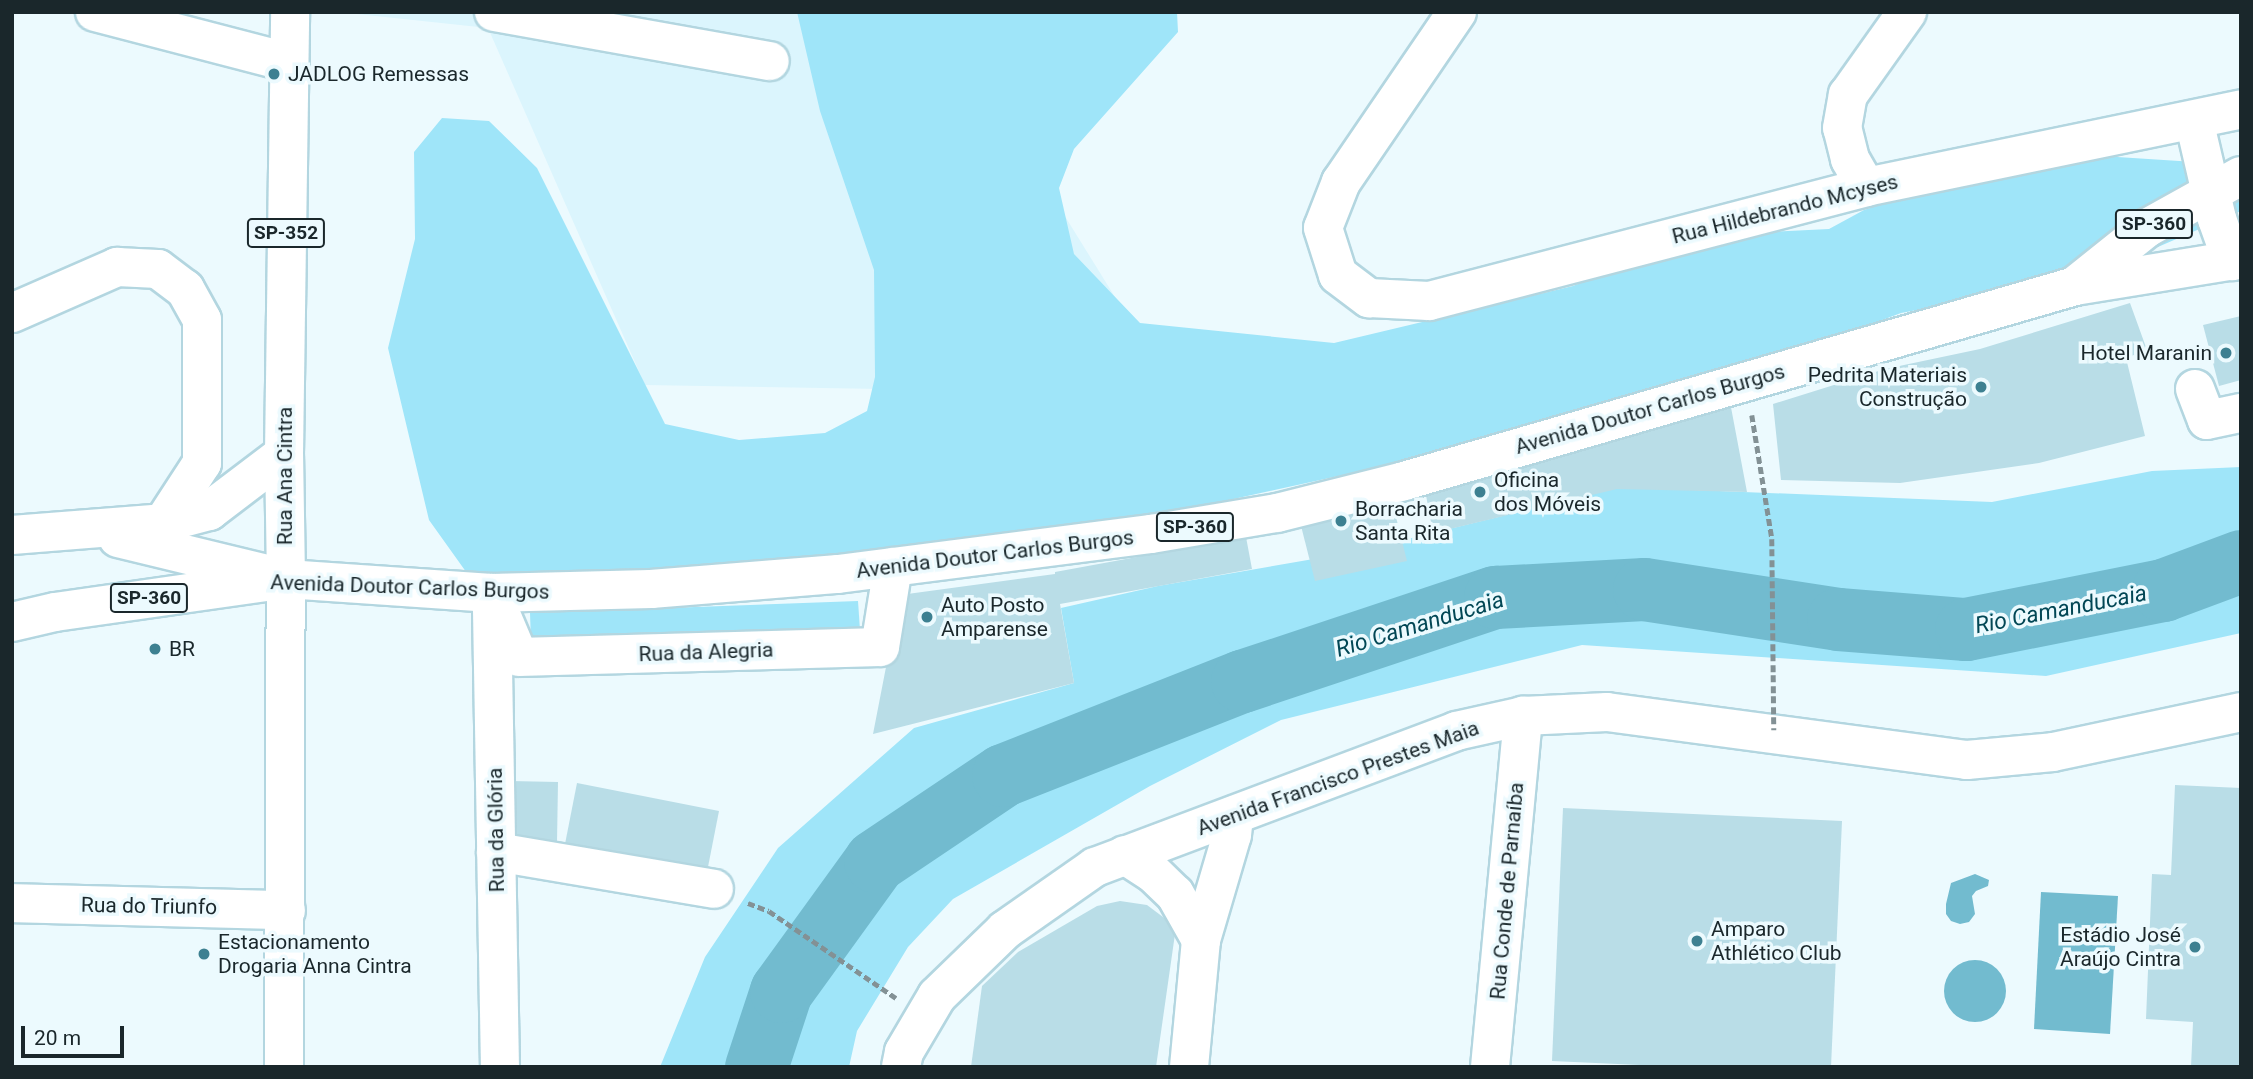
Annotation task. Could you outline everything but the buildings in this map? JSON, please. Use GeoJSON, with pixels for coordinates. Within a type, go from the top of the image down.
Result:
{"type":"FeatureCollection","features":[{"type":"Feature","properties":{"kind":"street"},"geometry":{"type":"LineString","coordinates":[[95,12],[287,62]]}},
{"type":"Feature","properties":{"kind":"street","name":"Rua Ana Cintra"},"geometry":{"type":"LineString","coordinates":[[284,1067],[284,454],[287,62],[290,12]]}},
{"type":"Feature","properties":{"kind":"street"},"geometry":{"type":"LineString","coordinates":[[494,12],[770,61]]}},
{"type":"Feature","properties":{"kind":"street","name":"Rua Hildebrando Mcyses"},"geometry":{"type":"LineString","coordinates":[[1457,12],[1341,182],[1323,228],[1338,275],[1369,298],[1429,301],[1866,187],[2241,109]]}},
{"type":"Feature","properties":{"kind":"street"},"geometry":{"type":"LineString","coordinates":[[1866,187],[1850,159],[1842,128],[1848,95],[1907,12]]}},
{"type":"Feature","properties":{"kind":"street"},"geometry":{"type":"LineString","coordinates":[[2194,120],[2226,183],[2236,260]]}},
{"type":"Feature","properties":{"kind":"street","name":"Avenida Doutor Carlos Burgos"},"geometry":{"type":"LineString","coordinates":[[2075,286],[2147,228],[2226,183]]}},
{"type":"Feature","properties":{"kind":"street","name":"Avenida Doutor Carlos Burgos"},"geometry":{"type":"LineString","coordinates":[[12,622],[55,612],[286,579],[492,593],[651,589],[893,567],[1151,534],[1278,513],[1404,481],[2075,286],[2236,260]]}},
{"type":"Feature","properties":{"kind":"street"},"geometry":{"type":"LineString","coordinates":[[12,313],[117,267],[158,269],[185,289],[202,320],[202,463],[163,523]]}},
{"type":"Feature","properties":{"kind":"street"},"geometry":{"type":"LineString","coordinates":[[2195,388],[2207,420],[2241,414]]}},
{"type":"Feature","properties":{"kind":"street"},"geometry":{"type":"LineString","coordinates":[[90,531],[163,523],[209,512],[284,454]]}},
{"type":"Feature","properties":{"kind":"street","name":"SP-360"},"geometry":{"type":"LineString","coordinates":[[12,535],[90,531],[286,579]]}},
{"type":"Feature","properties":{"kind":"street","name":"Rua da Alegria"},"geometry":{"type":"LineString","coordinates":[[492,593],[519,657],[880,647],[893,567]]}},
{"type":"Feature","properties":{"kind":"street","name":"Rua da Glória"},"geometry":{"type":"LineString","coordinates":[[492,593],[499,1067]]}},
{"type":"Feature","properties":{"kind":"street","name":"Avenida Francisco Prestes Maia"},"geometry":{"type":"LineString","coordinates":[[901,1067],[904,1052],[937,996],[1005,930],[1095,867],[1456,731],[1523,716],[1607,712],[1967,760],[2053,752],[2241,712]]}},
{"type":"Feature","properties":{"kind":"street","name":"Rua Conde de Parnaíba"},"geometry":{"type":"LineString","coordinates":[[1490,1067],[1523,716]]}},
{"type":"Feature","properties":{"kind":"street"},"geometry":{"type":"LineString","coordinates":[[1189,1067],[1201,940],[1232,835],[1234,815]]}},
{"type":"Feature","properties":{"kind":"street"},"geometry":{"type":"LineString","coordinates":[[496,852],[714,889]]}},
{"type":"Feature","properties":{"kind":"street"},"geometry":{"type":"LineString","coordinates":[[1125,856],[1153,873],[1175,894],[1201,940]]}},
{"type":"Feature","properties":{"kind":"street","name":"Rua do Triunfo"},"geometry":{"type":"LineString","coordinates":[[12,903],[286,909]]}},
{"type":"Feature","properties":{"kind":"path"},"geometry":{"type":"LineString","coordinates":[[1747,381],[1772,539],[1774,730]]}},
{"type":"Feature","properties":{"kind":"path"},"geometry":{"type":"LineString","coordinates":[[769,911],[898,999]]}},
{"type":"Feature","properties":{"kind":"shaded area"},"geometry":{"type":"Polygon","coordinates":[[[338,12],[1111,12],[1014,134],[1115,297],[943,390],[645,385],[488,28],[338,12]]]}},
{"type":"Feature","properties":{"kind":"shaded area"},"geometry":{"type":"Polygon","coordinates":[[[797,12],[1177,12],[1178,32],[1074,149],[1059,188],[1074,254],[1140,323],[1334,343],[1573,286],[1653,253],[1770,232],[1829,229],[1864,210],[1909,195],[2071,154],[2241,165],[2241,211],[2084,279],[1901,313],[1582,433],[1393,464],[1211,504],[925,554],[630,572],[469,576],[429,520],[388,348],[415,239],[414,152],[442,118],[489,121],[537,168],[665,424],[739,440],[825,433],[867,411],[875,377],[874,270],[820,111],[797,12]]]}},
{"type":"Feature","properties":{"kind":"shaded area"},"geometry":{"type":"Polygon","coordinates":[[[2241,467],[2241,633],[2046,676],[1582,645],[1281,720],[1150,786],[953,899],[908,947],[857,1031],[849,1067],[660,1067],[705,957],[778,848],[914,728],[1074,683],[1061,608],[1158,586],[1354,552],[1621,487],[1992,502],[2152,471],[2241,467]]]}},
{"type":"Feature","properties":{"kind":"shaded area"},"geometry":{"type":"Polygon","coordinates":[[[858,601],[860,630],[531,642],[530,613],[858,601]]]}},
{"type":"Feature","properties":{"kind":"shaded area"},"geometry":{"type":"Polygon","coordinates":[[[1975,874],[1989,880],[1988,886],[1976,891],[1972,896],[1975,914],[1969,922],[1960,924],[1951,921],[1946,914],[1946,904],[1951,883],[1975,874]]]}},
{"type":"Feature","properties":{"kind":"shaded area"},"geometry":{"type":"Polygon","coordinates":[[[2041,892],[2118,896],[2110,1034],[2034,1029],[2041,892]]]}},
{"type":"Feature","properties":{"kind":"shaded area"},"geometry":{"type":"Polygon","coordinates":[[[1975,960],[1997,969],[2006,991],[1997,1013],[1975,1022],[1953,1013],[1944,991],[1953,969],[1975,960]]]}},
{"type":"Feature","properties":{"kind":"waterway","name":"Rio Camanducaia"},"geometry":{"type":"LineString","coordinates":[[756,1067],[781,991],[875,861],[1003,775],[1242,681],[1495,597],[1644,589],[1838,619],[1966,629],[2163,590],[2241,561]]}},
{"type":"Feature","properties":{"kind":"place","name":"JADLOG Remessas"},"geometry":{"type":"Point","coordinates":[274,74]}},
{"type":"Feature","properties":{"kind":"place","name":"Hotel Maranin"},"geometry":{"type":"Point","coordinates":[2226,353]}},
{"type":"Feature","properties":{"kind":"place","name":"Pedrita Materiais Construção"},"geometry":{"type":"Point","coordinates":[1981,387]}},
{"type":"Feature","properties":{"kind":"place","name":"Oficina dos Móveis"},"geometry":{"type":"Point","coordinates":[1480,492]}},
{"type":"Feature","properties":{"kind":"place","name":"Borracharia Santa Rita"},"geometry":{"type":"Point","coordinates":[1341,521]}},
{"type":"Feature","properties":{"kind":"place","name":"Auto Posto Amparense"},"geometry":{"type":"Point","coordinates":[927,617]}},
{"type":"Feature","properties":{"kind":"place","name":"BR"},"geometry":{"type":"Point","coordinates":[155,649]}},
{"type":"Feature","properties":{"kind":"place","name":"Amparo Athlético Club"},"geometry":{"type":"Point","coordinates":[1697,941]}},
{"type":"Feature","properties":{"kind":"place","name":"Estádio José Araújo Cintra"},"geometry":{"type":"Point","coordinates":[2195,947]}},
{"type":"Feature","properties":{"kind":"place","name":"Estacionamento Drogaria Anna Cintra"},"geometry":{"type":"Point","coordinates":[204,954]}}]}
